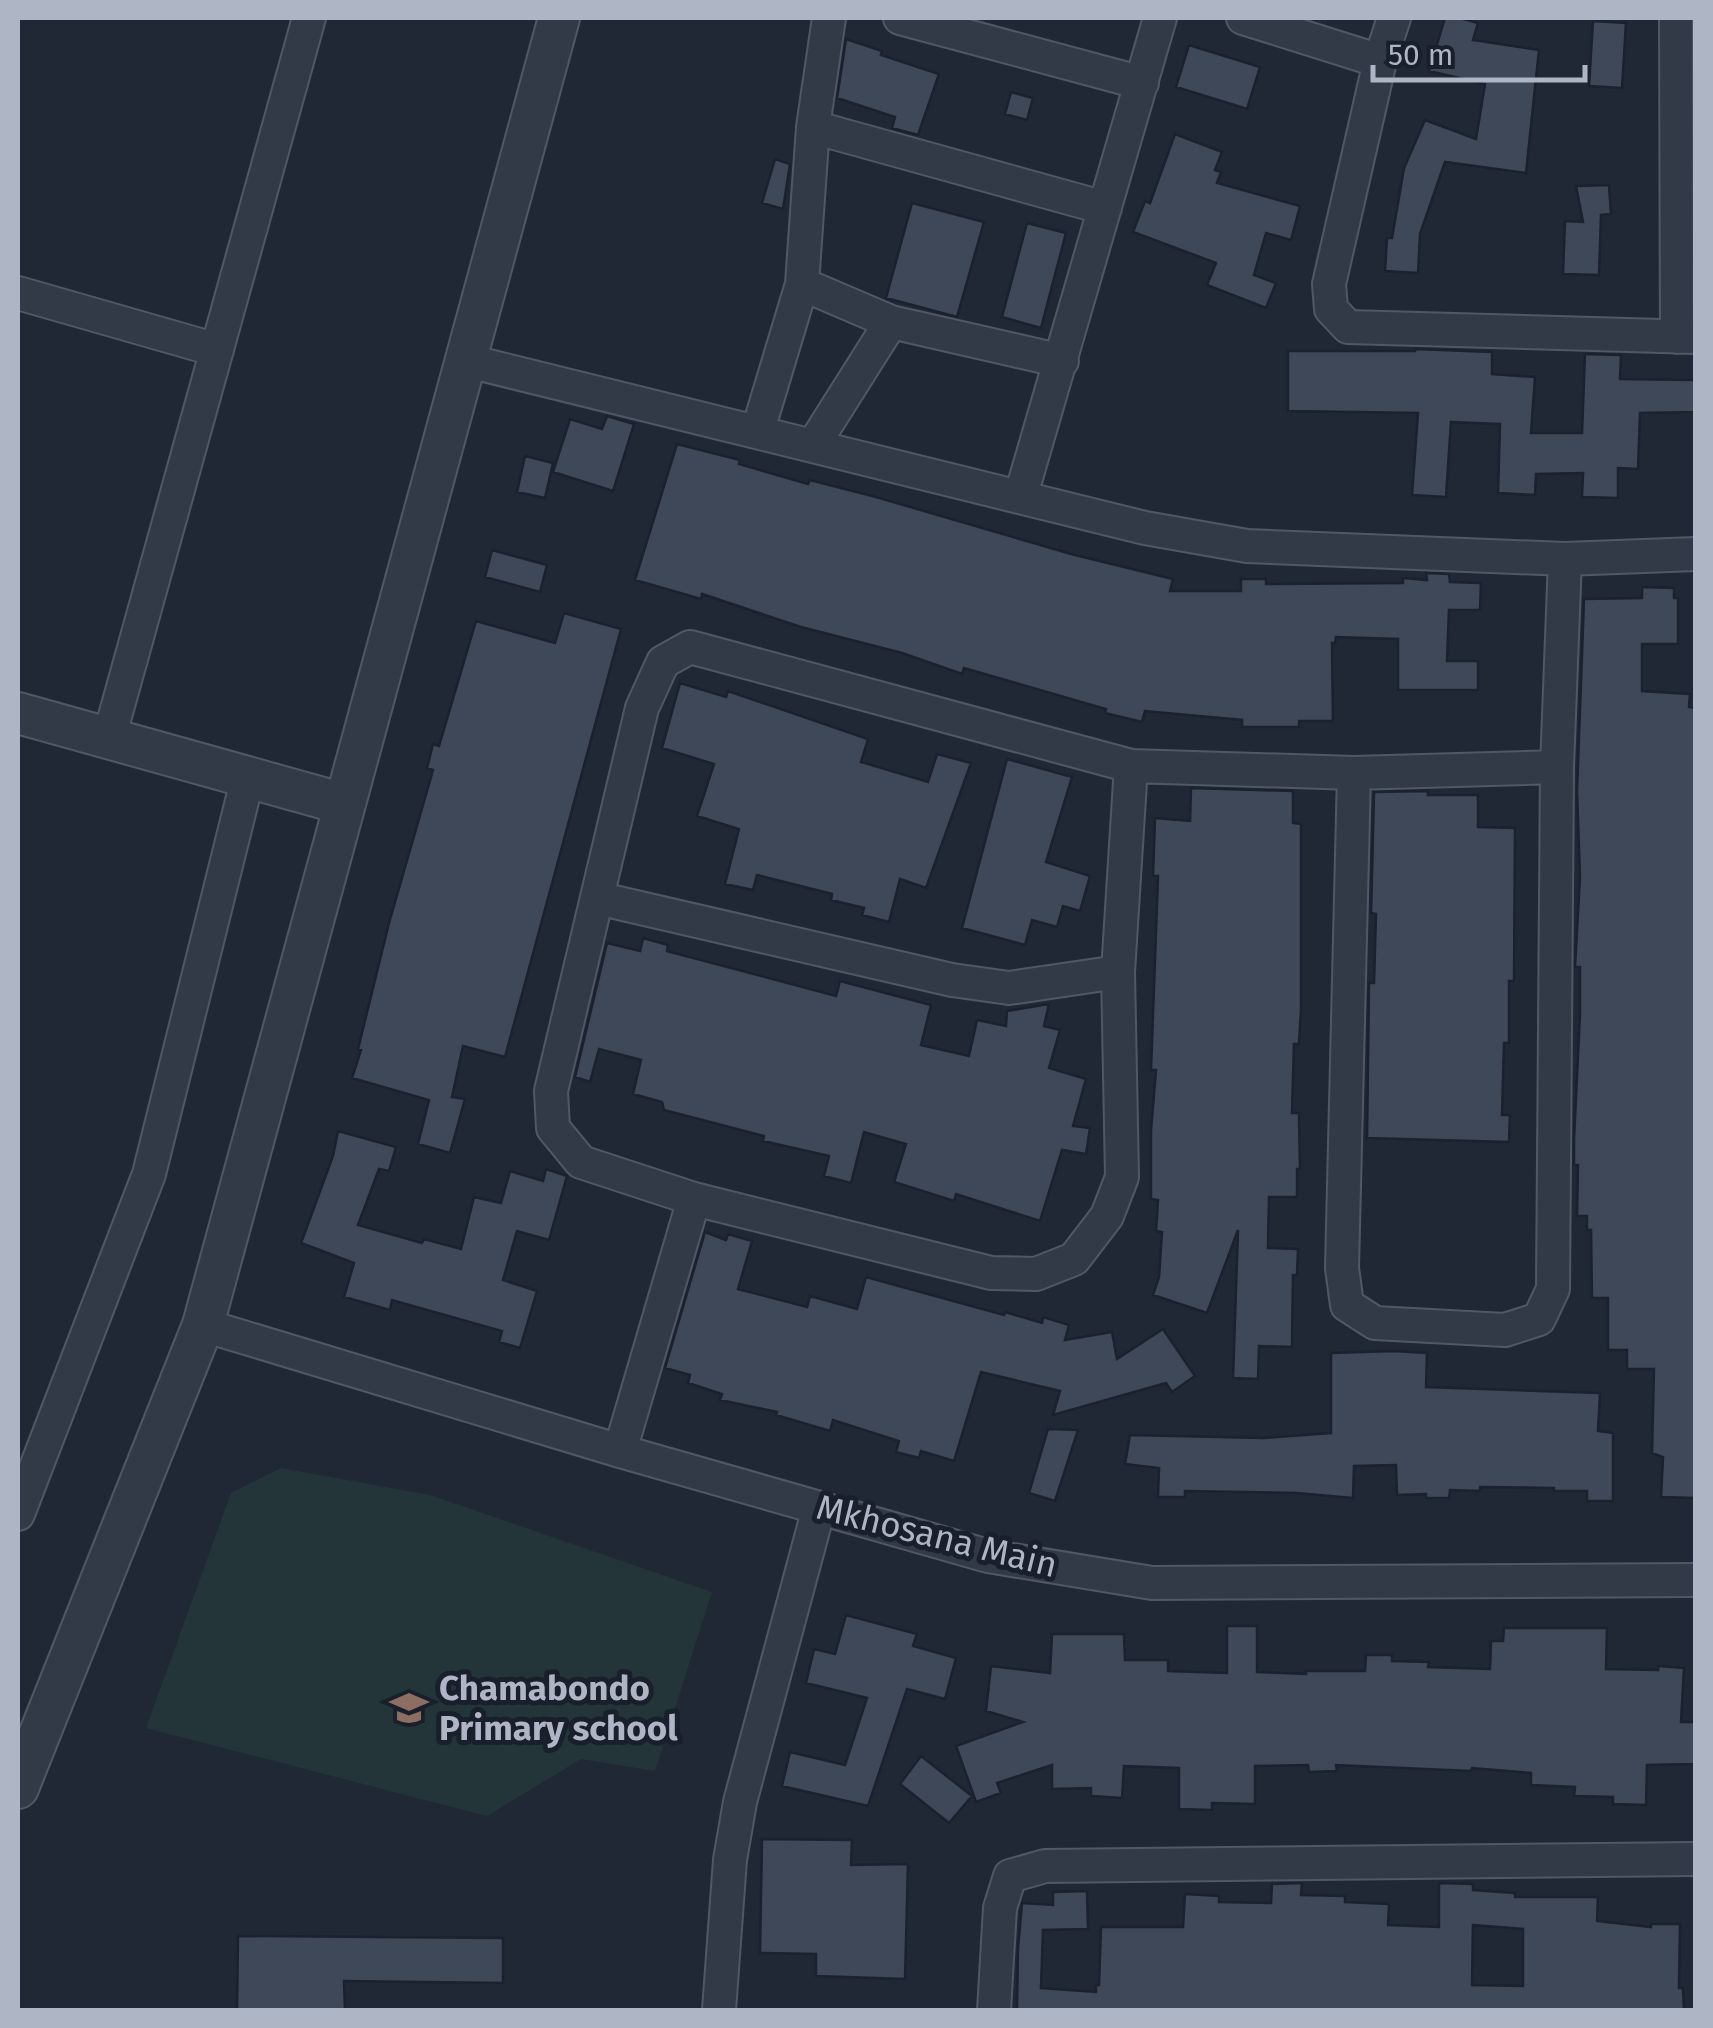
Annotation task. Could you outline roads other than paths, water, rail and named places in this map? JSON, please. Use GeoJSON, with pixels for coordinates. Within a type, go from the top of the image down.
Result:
{"type":"FeatureCollection","features":[{"type":"Feature","properties":{"kind":"street"},"geometry":{"type":"LineString","coordinates":[[108,738],[309,18]]}},
{"type":"Feature","properties":{"kind":"street"},"geometry":{"type":"LineString","coordinates":[[18,1788],[203,1326],[559,18]]}},
{"type":"Feature","properties":{"kind":"street"},"geometry":{"type":"LineString","coordinates":[[758,430],[802,284],[813,127],[828,18]]}},
{"type":"Feature","properties":{"kind":"street"},"geometry":{"type":"LineString","coordinates":[[900,18],[1142,83]]}},
{"type":"Feature","properties":{"kind":"street"},"geometry":{"type":"LineString","coordinates":[[1021,495],[1160,18]]}},
{"type":"Feature","properties":{"kind":"street"},"geometry":{"type":"LineString","coordinates":[[1243,18],[1380,61]]}},
{"type":"Feature","properties":{"kind":"street"},"geometry":{"type":"LineString","coordinates":[[1394,18],[1380,61],[1329,284],[1331,308],[1348,327],[1686,337],[1676,18]]}},
{"type":"Feature","properties":{"kind":"street"},"geometry":{"type":"LineString","coordinates":[[813,127],[1105,208]]}},
{"type":"Feature","properties":{"kind":"street"},"geometry":{"type":"LineString","coordinates":[[802,284],[892,322],[1062,362]]}},
{"type":"Feature","properties":{"kind":"street"},"geometry":{"type":"LineString","coordinates":[[18,293],[217,350]]}},
{"type":"Feature","properties":{"kind":"street"},"geometry":{"type":"LineString","coordinates":[[814,444],[892,322]]}},
{"type":"Feature","properties":{"kind":"street"},"geometry":{"type":"LineString","coordinates":[[464,360],[1146,528],[1246,546],[1565,559],[1696,554]]}},
{"type":"Feature","properties":{"kind":"street"},"geometry":{"type":"LineString","coordinates":[[1354,774],[1342,1268],[1347,1305],[1375,1324],[1505,1330],[1539,1319],[1553,1288],[1556,767],[1565,559]]}},
{"type":"Feature","properties":{"kind":"street"},"geometry":{"type":"LineString","coordinates":[[1131,766],[1118,972],[1122,1177],[1107,1216],[1074,1258],[1036,1274],[991,1273],[694,1199],[582,1162],[553,1128],[551,1091],[642,708],[663,662],[690,647],[1131,766],[1354,774],[1556,767]]}},
{"type":"Feature","properties":{"kind":"street"},"geometry":{"type":"LineString","coordinates":[[18,712],[344,804]]}},
{"type":"Feature","properties":{"kind":"street"},"geometry":{"type":"LineString","coordinates":[[18,1514],[149,1174],[248,777]]}},
{"type":"Feature","properties":{"kind":"street"},"geometry":{"type":"LineString","coordinates":[[598,898],[952,980],[1009,988],[1118,972]]}},
{"type":"Feature","properties":{"kind":"street"},"geometry":{"type":"LineString","coordinates":[[620,1452],[694,1199]]}},
{"type":"Feature","properties":{"kind":"street","name":"Mkhosana Main"},"geometry":{"type":"LineString","coordinates":[[203,1326],[620,1452],[988,1556],[1152,1583],[1696,1580]]}},
{"type":"Feature","properties":{"kind":"street"},"geometry":{"type":"LineString","coordinates":[[719,2010],[730,1860],[740,1802],[819,1508]]}},
{"type":"Feature","properties":{"kind":"street"},"geometry":{"type":"LineString","coordinates":[[994,2010],[1000,1908],[1010,1876],[1045,1866],[1696,1859]]}},
{"type":"Feature","properties":{"kind":"place","name":"Chamabondo Primary school"},"geometry":{"type":"Point","coordinates":[409,1708]}}]}
